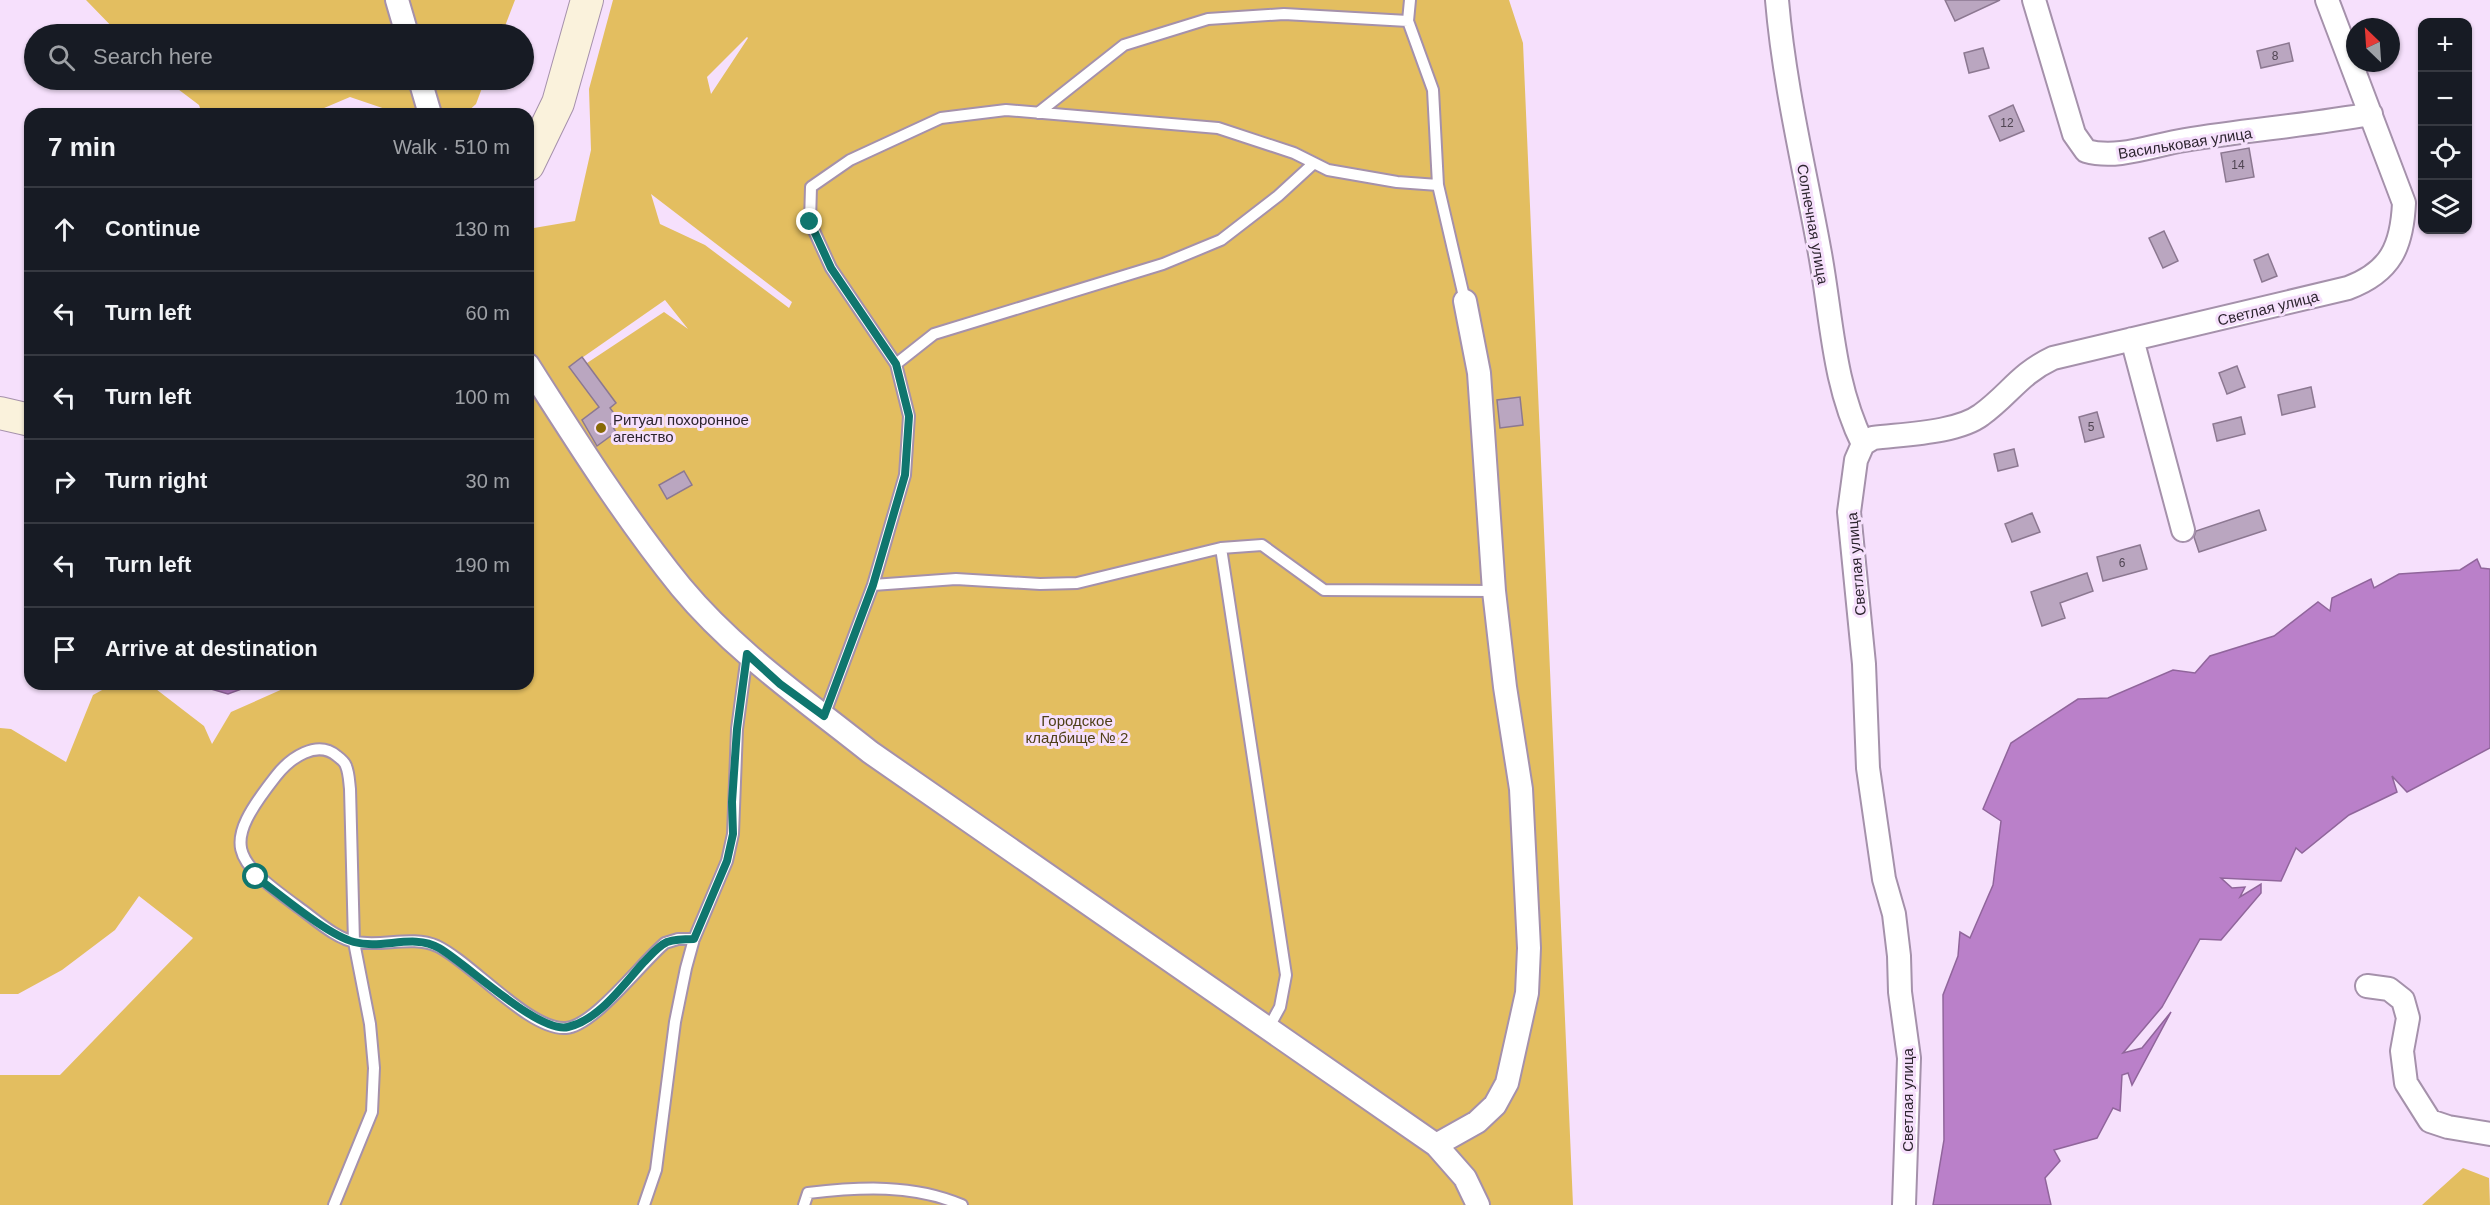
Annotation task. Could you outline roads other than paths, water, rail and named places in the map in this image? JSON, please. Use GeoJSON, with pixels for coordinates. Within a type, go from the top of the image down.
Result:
{"type":"FeatureCollection","features":[{"type":"Feature","properties":{"kind":"main road"},"geometry":{"type":"LineString","coordinates":[[534,153],[558,103],[587,0]]}},
{"type":"Feature","properties":{"kind":"main road"},"geometry":{"type":"LineString","coordinates":[[0,413],[24,419]]}},
{"type":"Feature","properties":{"kind":"street"},"geometry":{"type":"LineString","coordinates":[[397,0],[404,24]]}},
{"type":"Feature","properties":{"kind":"street","name":"Солнечная улица"},"geometry":{"type":"LineString","coordinates":[[1777,0],[1780,38],[1820,251],[1834,357],[1854,425],[1863,444]]}},
{"type":"Feature","properties":{"kind":"street","name":"Васильковая улица"},"geometry":{"type":"LineString","coordinates":[[2034,0],[2074,134],[2086,152],[2103,156],[2185,140],[2298,127],[2371,114]]}},
{"type":"Feature","properties":{"kind":"street"},"geometry":{"type":"LineString","coordinates":[[2327,0],[2371,114]]}},
{"type":"Feature","properties":{"kind":"street"},"geometry":{"type":"LineString","coordinates":[[423,90],[428,108]]}},
{"type":"Feature","properties":{"kind":"street","name":"Светлая улица"},"geometry":{"type":"LineString","coordinates":[[1904,1205],[1909,1058],[1899,992],[1896,935],[1884,879],[1868,768],[1862,644],[1849,512],[1856,460],[1863,444],[1874,438],[1959,426],[1979,417],[2031,369],[2053,358],[2348,288],[2369,280],[2384,268],[2394,252],[2403,229],[2404,203],[2371,114]]}},
{"type":"Feature","properties":{"kind":"street"},"geometry":{"type":"LineString","coordinates":[[1436,1145],[1477,1122],[1495,1105],[1507,1083],[1527,993],[1529,948],[1521,789],[1505,687],[1494,591],[1480,383],[1465,301]]}},
{"type":"Feature","properties":{"kind":"street"},"geometry":{"type":"LineString","coordinates":[[2132,339],[2183,530]]}},
{"type":"Feature","properties":{"kind":"street"},"geometry":{"type":"LineString","coordinates":[[534,375],[562,419],[682,588],[780,684],[870,753],[1269,1027],[1436,1145],[1465,1178],[1478,1205]]}},
{"type":"Feature","properties":{"kind":"street"},"geometry":{"type":"LineString","coordinates":[[2367,986],[2389,988],[2403,1000],[2408,1018],[2402,1051],[2406,1083],[2430,1121],[2448,1127],[2490,1134]]}},
{"type":"Feature","properties":{"kind":"lane"},"geometry":{"type":"LineString","coordinates":[[1410,0],[1408,21],[1433,90],[1438,185],[1465,301]]}},
{"type":"Feature","properties":{"kind":"lane"},"geometry":{"type":"LineString","coordinates":[[1038,113],[1124,45],[1208,19],[1284,14],[1408,21]]}},
{"type":"Feature","properties":{"kind":"lane"},"geometry":{"type":"LineString","coordinates":[[824,716],[873,585],[905,475],[909,416],[896,364],[831,268],[810,222],[810,187],[850,160],[941,118],[1006,110],[1218,128],[1294,153],[1328,170],[1438,185]]}},
{"type":"Feature","properties":{"kind":"lane"},"geometry":{"type":"LineString","coordinates":[[896,364],[934,334],[1163,264],[1221,240],[1278,196],[1314,163]]}},
{"type":"Feature","properties":{"kind":"lane"},"geometry":{"type":"LineString","coordinates":[[873,585],[956,579],[1040,585],[1077,583],[1221,548],[1262,545],[1324,590],[1494,591]]}},
{"type":"Feature","properties":{"kind":"lane"},"geometry":{"type":"LineString","coordinates":[[1221,548],[1286,975],[1280,1007],[1269,1027]]}},
{"type":"Feature","properties":{"kind":"lane"},"geometry":{"type":"LineString","coordinates":[[644,1205],[656,1170],[675,1022],[694,939],[727,861],[733,834],[732,802],[737,729],[747,654]]}},
{"type":"Feature","properties":{"kind":"lane"},"geometry":{"type":"LineString","coordinates":[[334,1205],[372,1112],[374,1068],[370,1024],[354,942],[349,833],[350,789],[346,764],[331,751],[317,748],[295,757],[277,775],[240,831],[242,858],[256,877],[328,928],[354,942],[399,943],[417,940],[438,947],[523,1010],[547,1025],[566,1028],[581,1023],[601,1008],[665,943],[694,939]]}},
{"type":"Feature","properties":{"kind":"lane"},"geometry":{"type":"LineString","coordinates":[[804,1205],[808,1193],[861,1187],[937,1194],[962,1205]]}},
{"type":"Feature","properties":{"kind":"place","name":"Ритуал похоронное агенство"},"geometry":{"type":"Point","coordinates":[601,428]}},
{"type":"Feature","properties":{"kind":"park label","name":"Городское кладбище № 2"},"geometry":{"type":"Point","coordinates":[1077,728]}}]}
